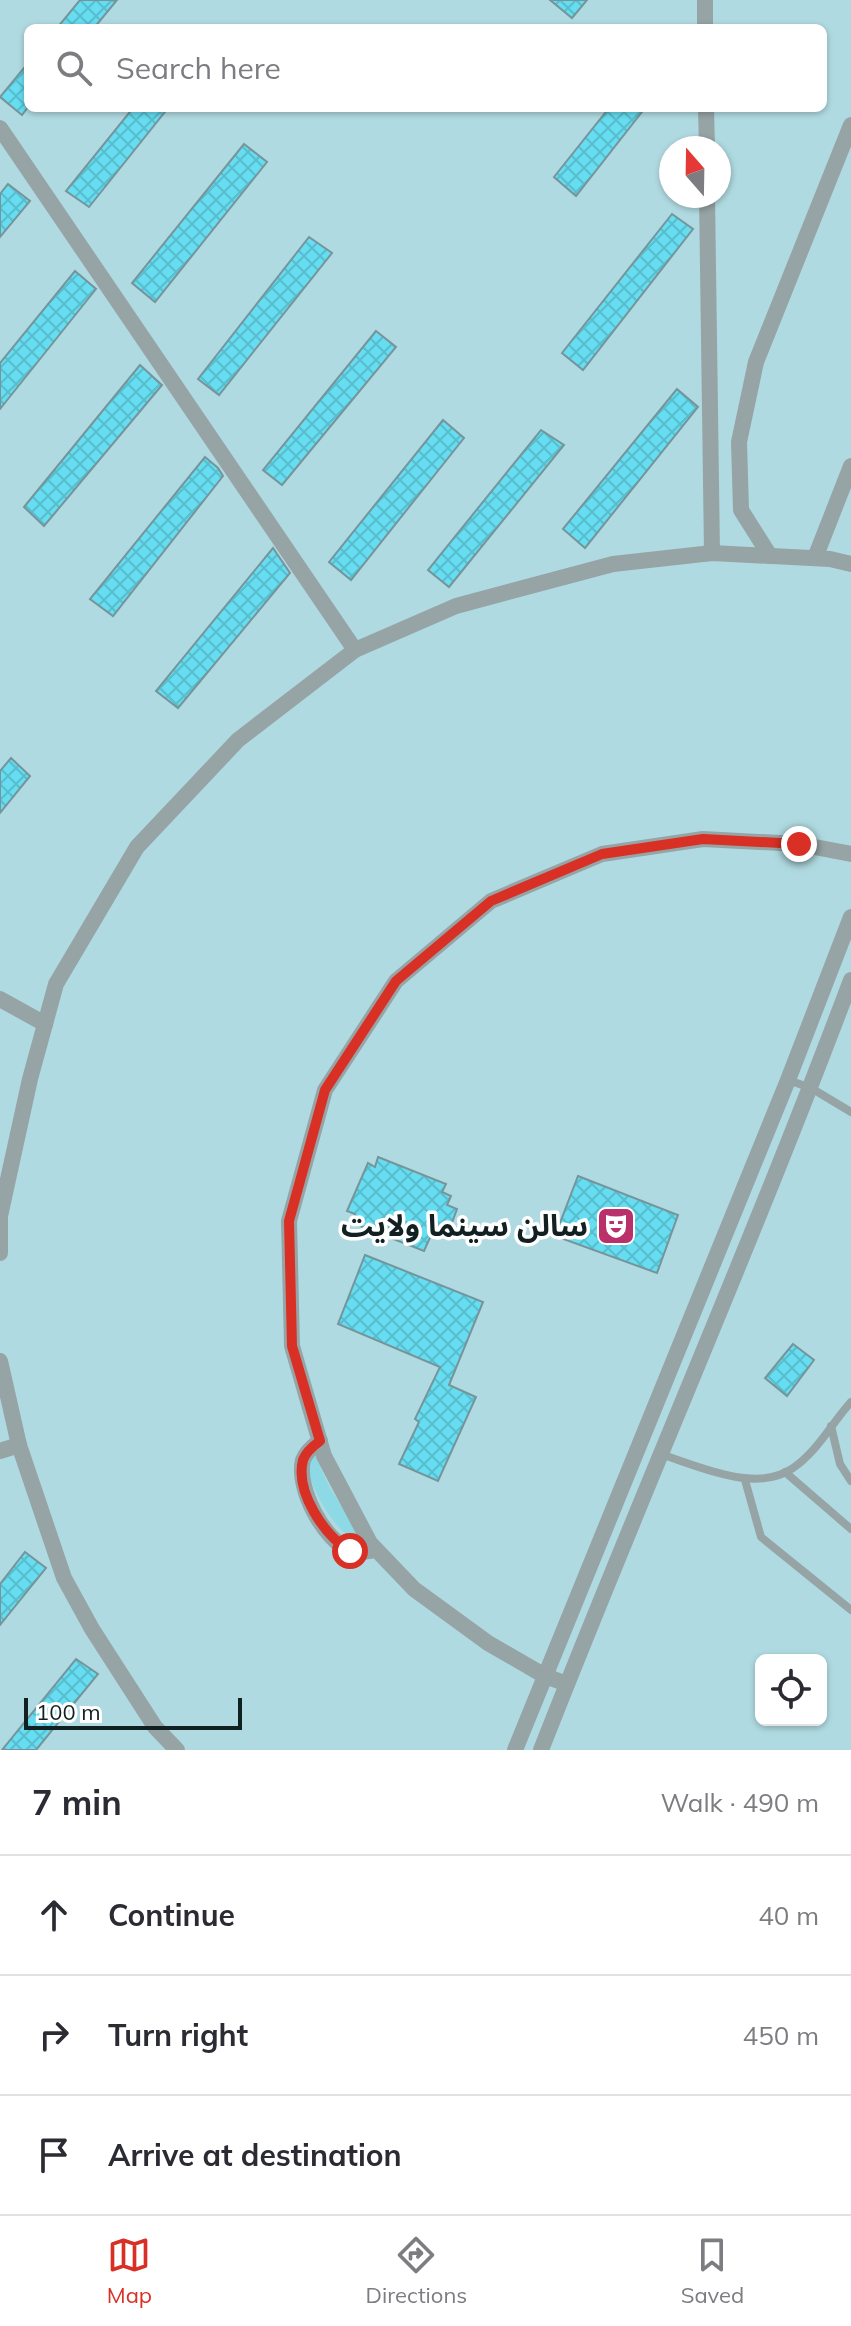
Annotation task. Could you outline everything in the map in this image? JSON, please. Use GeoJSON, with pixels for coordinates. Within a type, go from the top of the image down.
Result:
{"type":"FeatureCollection","features":[{"type":"Feature","properties":{"kind":"street"},"geometry":{"type":"LineString","coordinates":[[705,0],[705,24]]}},
{"type":"Feature","properties":{"kind":"street"},"geometry":{"type":"LineString","coordinates":[[706,112],[707,136]]}},
{"type":"Feature","properties":{"kind":"street"},"geometry":{"type":"LineString","coordinates":[[770,556],[741,510],[739,442],[756,362],[851,125]]}},
{"type":"Feature","properties":{"kind":"street"},"geometry":{"type":"LineString","coordinates":[[0,128],[355,650]]}},
{"type":"Feature","properties":{"kind":"street"},"geometry":{"type":"LineString","coordinates":[[707,208],[712,553]]}},
{"type":"Feature","properties":{"kind":"street"},"geometry":{"type":"LineString","coordinates":[[815,558],[851,466]]}},
{"type":"Feature","properties":{"kind":"street"},"geometry":{"type":"LineString","coordinates":[[0,1253],[0,1216],[30,1079],[56,984],[137,847],[238,740],[355,650],[456,606],[613,564],[712,553],[830,559],[851,564]]}},
{"type":"Feature","properties":{"kind":"street"},"geometry":{"type":"LineString","coordinates":[[567,1684],[545,1676],[488,1643],[414,1589],[370,1543],[324,1456],[292,1346],[289,1221],[325,1090],[396,981],[491,901],[602,854],[703,839],[799,844],[851,854]]}},
{"type":"Feature","properties":{"kind":"street"},"geometry":{"type":"LineString","coordinates":[[515,1750],[788,1080],[851,917]]}},
{"type":"Feature","properties":{"kind":"street"},"geometry":{"type":"LineString","coordinates":[[541,1750],[659,1454],[811,1088],[851,980]]}},
{"type":"Feature","properties":{"kind":"street"},"geometry":{"type":"LineString","coordinates":[[0,999],[45,1024]]}},
{"type":"Feature","properties":{"kind":"street"},"geometry":{"type":"LineString","coordinates":[[0,1361],[19,1445],[64,1578],[92,1629],[155,1727],[177,1750]]}},
{"type":"Feature","properties":{"kind":"street"},"geometry":{"type":"LineString","coordinates":[[320,1441],[303,1460],[303,1484],[311,1508],[342,1546],[350,1551],[376,1550]]}},
{"type":"Feature","properties":{"kind":"street"},"geometry":{"type":"LineString","coordinates":[[0,1451],[19,1445]]}},
{"type":"Feature","properties":{"kind":"lane"},"geometry":{"type":"LineString","coordinates":[[788,1080],[811,1088],[851,1112]]}},
{"type":"Feature","properties":{"kind":"lane"},"geometry":{"type":"LineString","coordinates":[[659,1454],[745,1480],[768,1478],[792,1469],[817,1445],[851,1402]]}},
{"type":"Feature","properties":{"kind":"lane"},"geometry":{"type":"LineString","coordinates":[[831,1426],[840,1464],[851,1481]]}},
{"type":"Feature","properties":{"kind":"lane"},"geometry":{"type":"LineString","coordinates":[[785,1472],[851,1529]]}},
{"type":"Feature","properties":{"kind":"lane"},"geometry":{"type":"LineString","coordinates":[[745,1480],[761,1537],[851,1610]]}},
{"type":"Feature","properties":{"kind":"shaded area"},"geometry":{"type":"Polygon","coordinates":[[[0,0],[851,0],[851,1750],[0,1750],[0,0]]]}},
{"type":"Feature","properties":{"kind":"shaded area"},"geometry":{"type":"Polygon","coordinates":[[[315,1456],[331,1490],[366,1544],[357,1542],[339,1528],[324,1506],[310,1476],[312,1457],[315,1456]]]}},
{"type":"Feature","properties":{"kind":"building"},"geometry":{"type":"Polygon","coordinates":[[[80,0],[117,0],[97,24],[60,24],[80,0]]]}},
{"type":"Feature","properties":{"kind":"building"},"geometry":{"type":"Polygon","coordinates":[[[550,0],[587,0],[572,18],[550,0]]]}},
{"type":"Feature","properties":{"kind":"building"},"geometry":{"type":"Polygon","coordinates":[[[24,68],[22,115],[0,97],[24,68]]]}},
{"type":"Feature","properties":{"kind":"building"},"geometry":{"type":"Polygon","coordinates":[[[130,112],[165,112],[89,207],[66,191],[130,112]]]}},
{"type":"Feature","properties":{"kind":"building"},"geometry":{"type":"Polygon","coordinates":[[[606,112],[642,112],[576,196],[554,177],[606,112]]]}},
{"type":"Feature","properties":{"kind":"building"},"geometry":{"type":"Polygon","coordinates":[[[244,144],[267,162],[155,302],[132,283],[244,144]]]}},
{"type":"Feature","properties":{"kind":"building"},"geometry":{"type":"Polygon","coordinates":[[[8,184],[30,201],[0,237],[0,194],[8,184]]]}},
{"type":"Feature","properties":{"kind":"building"},"geometry":{"type":"Polygon","coordinates":[[[672,214],[693,229],[583,370],[562,353],[672,214]]]}},
{"type":"Feature","properties":{"kind":"building"},"geometry":{"type":"Polygon","coordinates":[[[309,237],[332,253],[219,395],[198,379],[309,237]]]}},
{"type":"Feature","properties":{"kind":"building"},"geometry":{"type":"Polygon","coordinates":[[[75,271],[96,289],[0,409],[0,363],[75,271]]]}},
{"type":"Feature","properties":{"kind":"building"},"geometry":{"type":"Polygon","coordinates":[[[376,331],[396,347],[282,485],[263,470],[376,331]]]}},
{"type":"Feature","properties":{"kind":"building"},"geometry":{"type":"Polygon","coordinates":[[[140,365],[162,385],[44,526],[24,507],[140,365]]]}},
{"type":"Feature","properties":{"kind":"building"},"geometry":{"type":"Polygon","coordinates":[[[677,389],[698,407],[585,548],[563,529],[677,389]]]}},
{"type":"Feature","properties":{"kind":"building"},"geometry":{"type":"Polygon","coordinates":[[[443,420],[464,438],[351,580],[329,562],[443,420]]]}},
{"type":"Feature","properties":{"kind":"building"},"geometry":{"type":"Polygon","coordinates":[[[541,430],[564,445],[449,587],[428,570],[541,430]]]}},
{"type":"Feature","properties":{"kind":"building"},"geometry":{"type":"Polygon","coordinates":[[[205,457],[223,476],[113,616],[90,599],[205,457]]]}},
{"type":"Feature","properties":{"kind":"building"},"geometry":{"type":"Polygon","coordinates":[[[273,548],[290,573],[178,708],[156,691],[273,548]]]}},
{"type":"Feature","properties":{"kind":"building"},"geometry":{"type":"Polygon","coordinates":[[[11,758],[30,776],[0,813],[0,771],[11,758]]]}},
{"type":"Feature","properties":{"kind":"building"},"geometry":{"type":"Polygon","coordinates":[[[378,1157],[446,1184],[442,1192],[451,1196],[447,1205],[457,1209],[446,1239],[432,1233],[424,1251],[352,1223],[355,1214],[347,1211],[368,1163],[375,1167],[378,1157]]]}},
{"type":"Feature","properties":{"kind":"building","name":"سالن سینما ولایت"},"geometry":{"type":"Polygon","coordinates":[[[578,1176],[678,1215],[657,1273],[555,1236],[578,1176]]]}},
{"type":"Feature","properties":{"kind":"building"},"geometry":{"type":"Polygon","coordinates":[[[365,1255],[483,1302],[449,1385],[476,1397],[438,1481],[399,1464],[419,1422],[415,1419],[440,1367],[338,1324],[365,1255]]]}},
{"type":"Feature","properties":{"kind":"building"},"geometry":{"type":"Polygon","coordinates":[[[793,1344],[814,1360],[787,1396],[765,1378],[793,1344]]]}},
{"type":"Feature","properties":{"kind":"building"},"geometry":{"type":"Polygon","coordinates":[[[25,1552],[46,1568],[0,1625],[0,1584],[25,1552]]]}},
{"type":"Feature","properties":{"kind":"building"},"geometry":{"type":"Polygon","coordinates":[[[76,1659],[98,1674],[36,1750],[2,1750],[76,1659]]]}},
{"type":"Feature","properties":{"kind":"place","name":"سالن سینما ولایت"},"geometry":{"type":"Point","coordinates":[616,1226]}},
{"type":"Feature","properties":{"kind":"route"},"geometry":{"type":"LineString","coordinates":[[350,1551],[326,1530],[311,1508],[303,1484],[303,1460],[320,1441],[292,1346],[289,1221],[325,1090],[396,981],[491,901],[602,854],[703,839],[799,844]]}}]}
